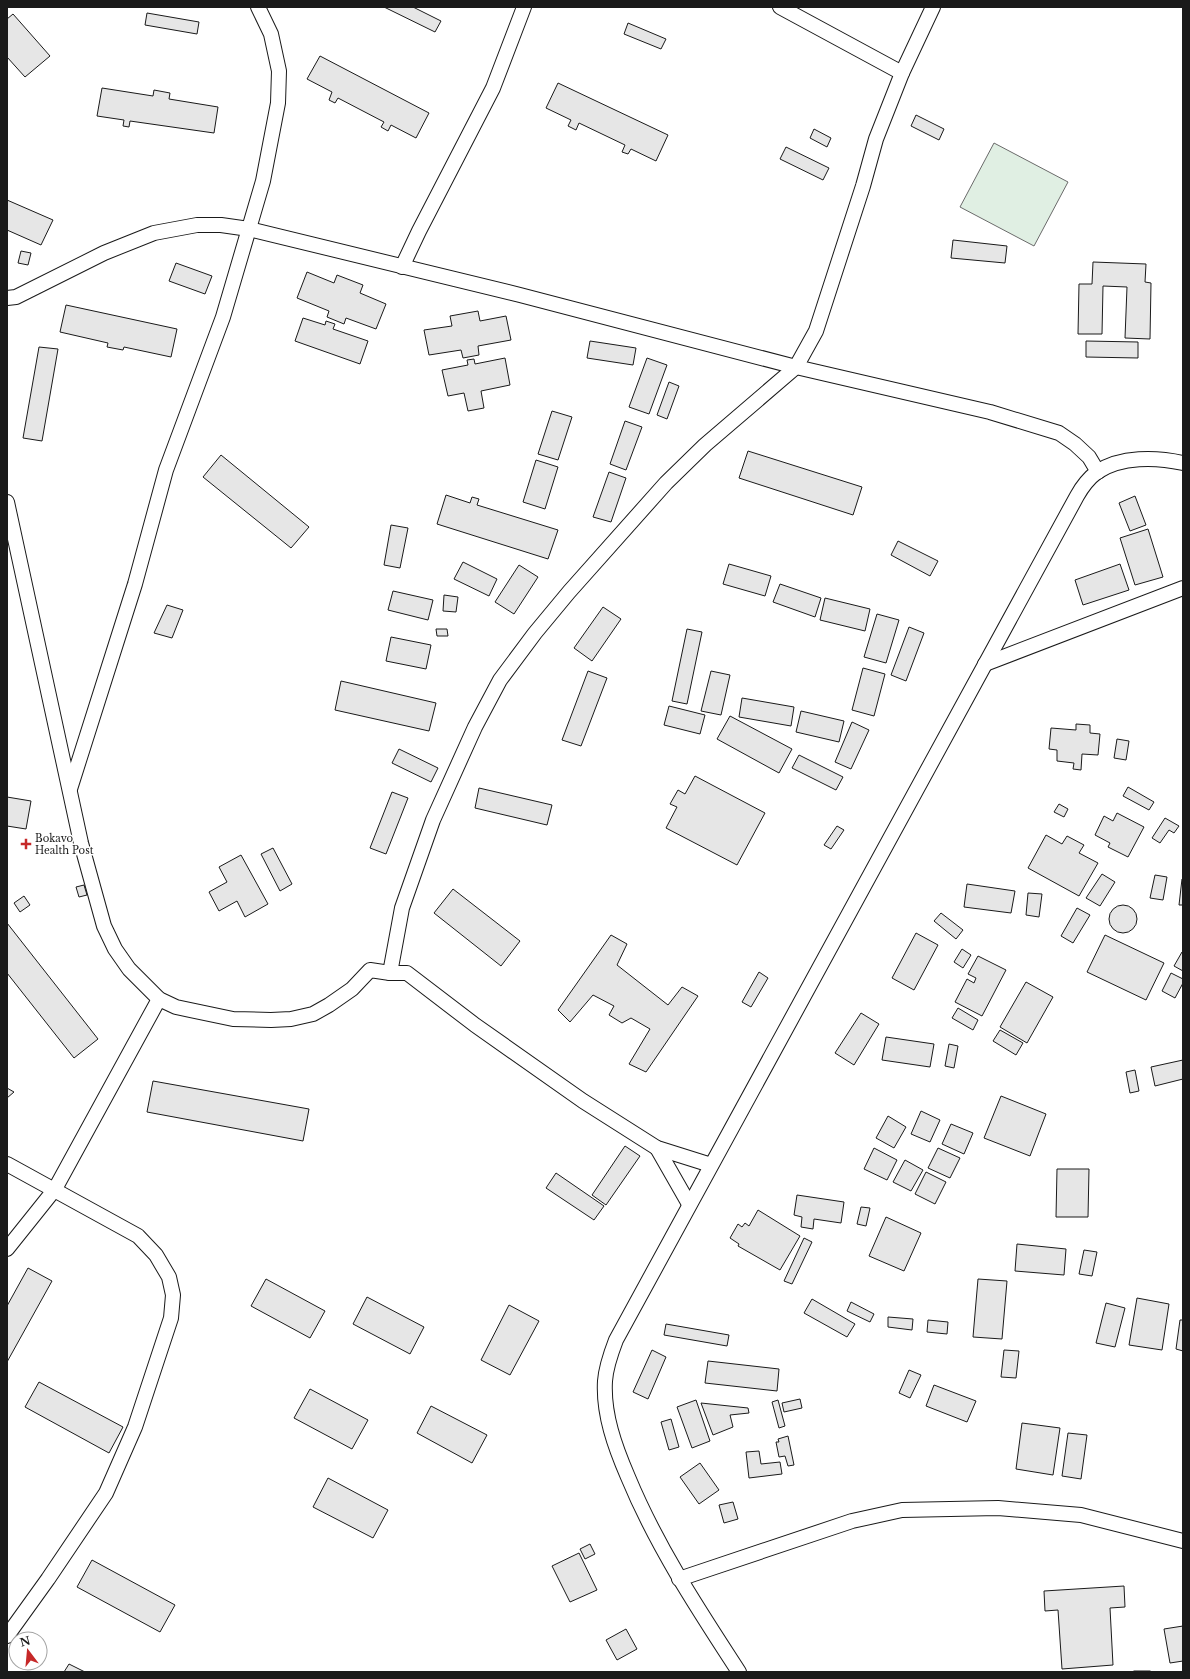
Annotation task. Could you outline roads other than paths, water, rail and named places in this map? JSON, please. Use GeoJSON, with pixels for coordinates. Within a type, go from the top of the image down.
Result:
{"type":"FeatureCollection","features":[{"type":"Feature","properties":{"kind":"street"},"geometry":{"type":"LineString","coordinates":[[70,791],[135,584],[166,470],[223,317],[264,180],[278,103],[279,71],[271,34],[258,7]]}},
{"type":"Feature","properties":{"kind":"street"},"geometry":{"type":"LineString","coordinates":[[402,267],[493,88],[524,7]]}},
{"type":"Feature","properties":{"kind":"street"},"geometry":{"type":"LineString","coordinates":[[780,7],[902,73]]}},
{"type":"Feature","properties":{"kind":"street"},"geometry":{"type":"LineString","coordinates":[[390,973],[402,908],[433,820],[475,726],[500,680],[534,633],[666,483],[706,445],[796,367],[816,331],[863,186],[876,139],[902,73],[933,7]]}},
{"type":"Feature","properties":{"kind":"street"},"geometry":{"type":"LineString","coordinates":[[10,301],[104,253],[154,232],[197,225],[221,225],[249,229],[520,295],[796,367],[990,412],[1059,432],[1089,457],[1098,472]]}},
{"type":"Feature","properties":{"kind":"street"},"geometry":{"type":"LineString","coordinates":[[738,1672],[679,1579],[656,1539],[638,1502],[622,1463],[606,1412],[605,1380],[616,1340],[689,1204],[1084,485],[1098,472],[1116,463],[1148,459],[1183,463]]}},
{"type":"Feature","properties":{"kind":"street"},"geometry":{"type":"LineString","coordinates":[[7,502],[9,527],[81,843],[104,926],[115,949],[129,969],[159,999],[176,1007],[233,1019],[291,1019],[313,1014],[329,1005],[352,989],[370,970],[390,973],[407,973],[475,1025],[583,1101],[657,1148],[711,1165]]}},
{"type":"Feature","properties":{"kind":"street"},"geometry":{"type":"LineString","coordinates":[[985,664],[1183,588]]}},
{"type":"Feature","properties":{"kind":"street"},"geometry":{"type":"LineString","coordinates":[[7,1249],[55,1189],[159,999]]}},
{"type":"Feature","properties":{"kind":"street"},"geometry":{"type":"LineString","coordinates":[[657,1148],[689,1204]]}},
{"type":"Feature","properties":{"kind":"street"},"geometry":{"type":"LineString","coordinates":[[7,1164],[55,1189],[138,1236],[156,1255],[169,1277],[173,1295],[171,1318],[135,1427],[106,1494],[7,1636]]}},
{"type":"Feature","properties":{"kind":"street"},"geometry":{"type":"LineString","coordinates":[[679,1579],[852,1521],[902,1510],[998,1508],[1081,1515],[1183,1541]]}},
{"type":"Feature","properties":{"kind":"place","name":"Bokavo Health Post"},"geometry":{"type":"Point","coordinates":[26,844]}}]}
